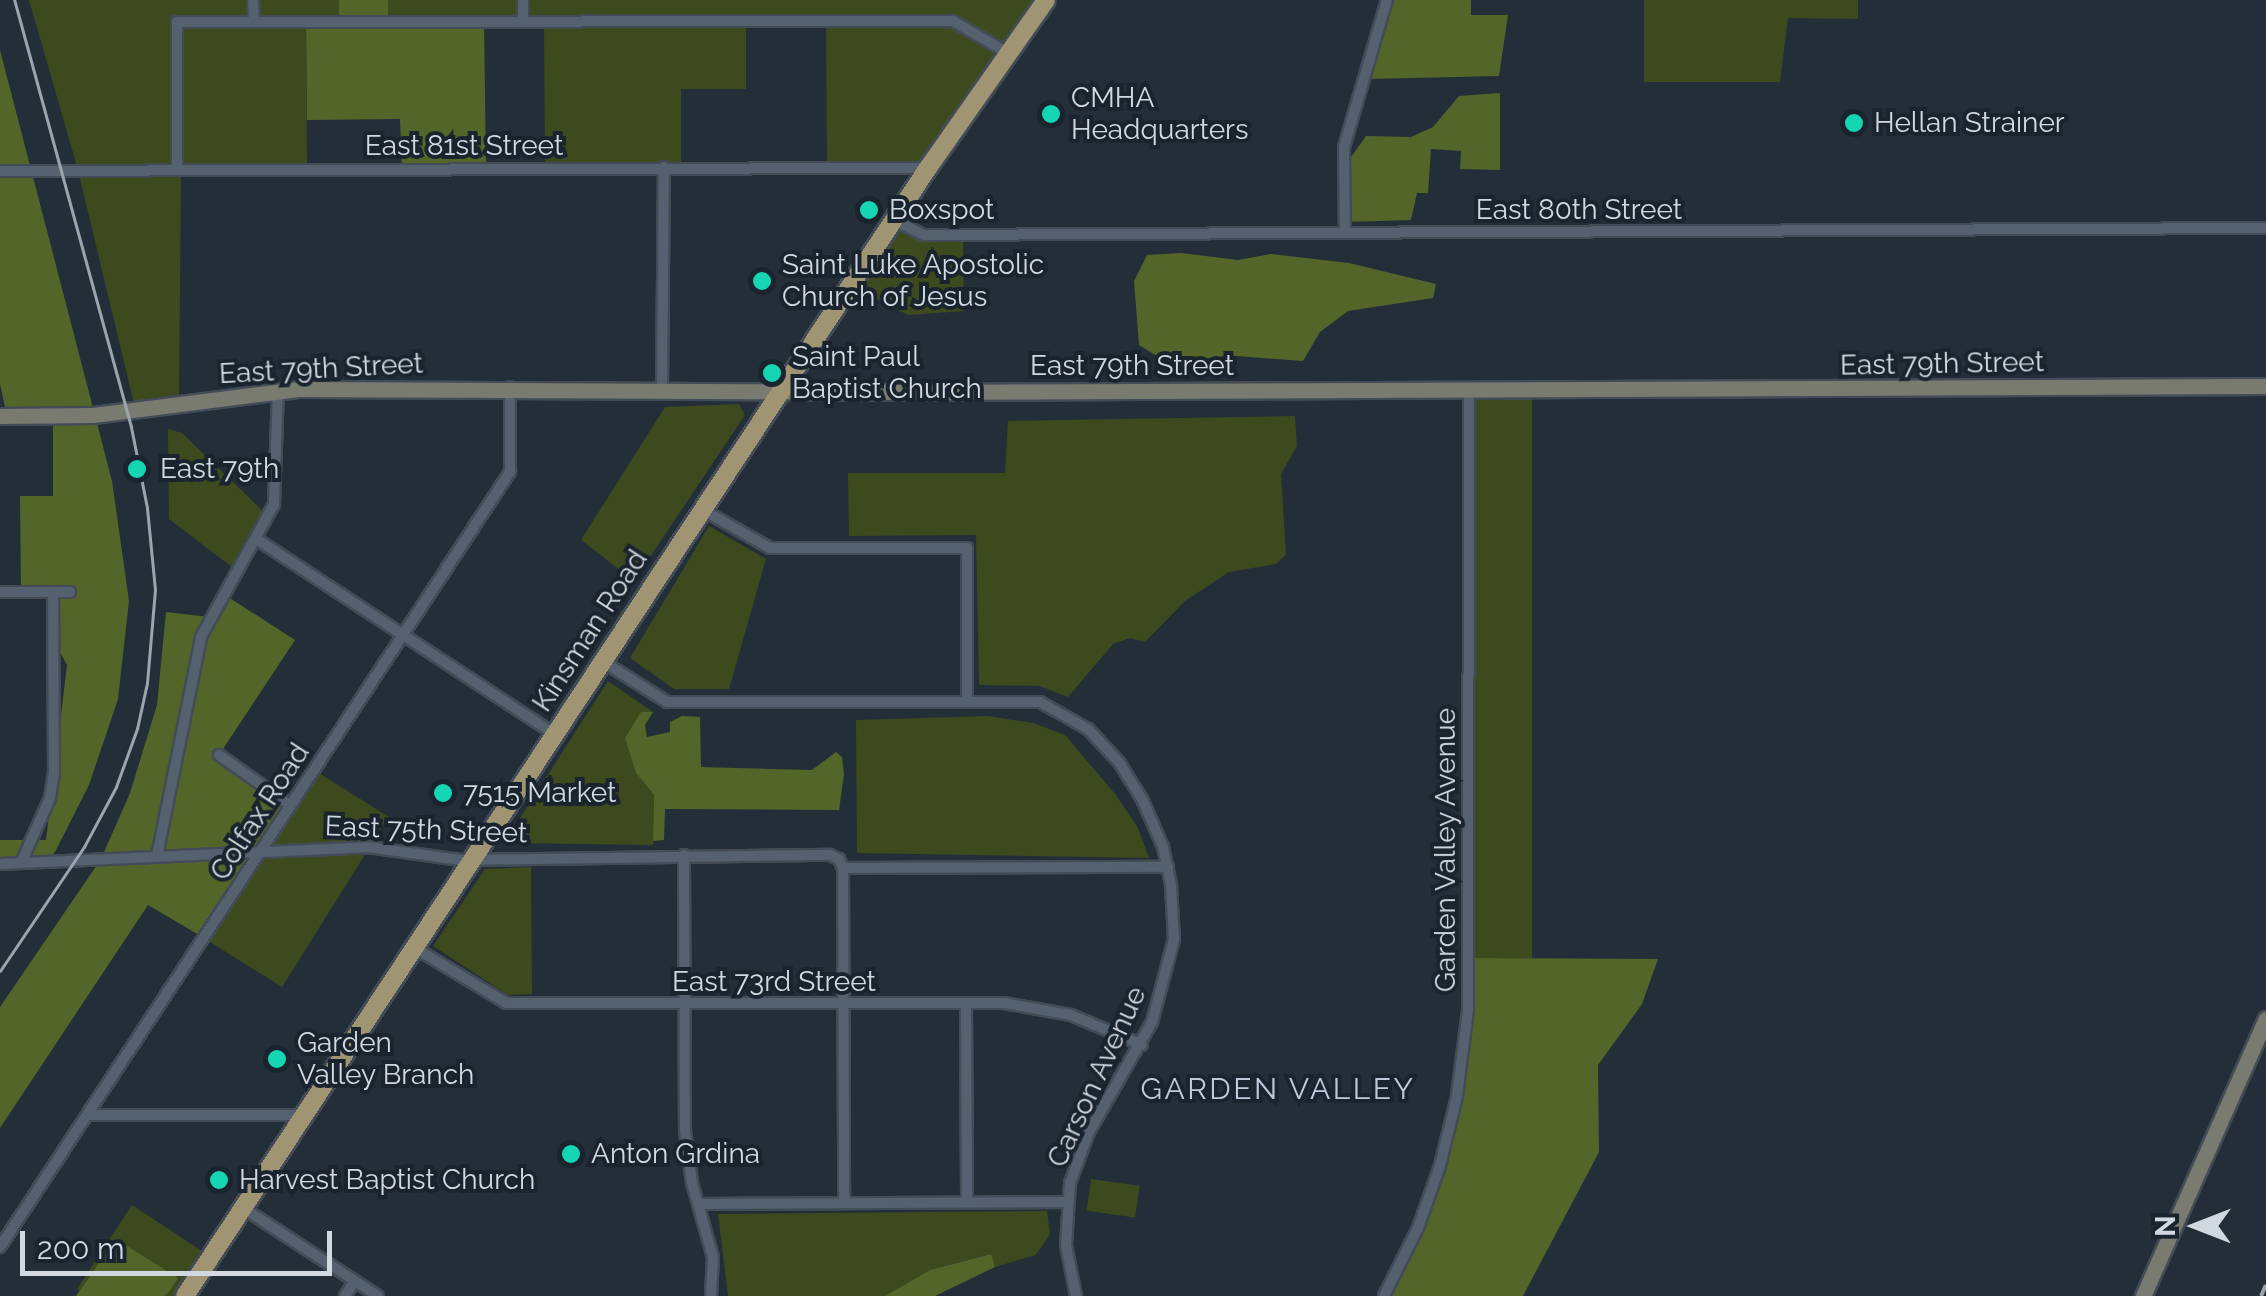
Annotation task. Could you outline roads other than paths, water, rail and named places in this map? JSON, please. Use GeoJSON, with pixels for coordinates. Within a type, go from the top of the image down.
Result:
{"type":"FeatureCollection","features":[{"type":"Feature","properties":{"kind":"main road","name":"Kinsman Road"},"geometry":{"type":"LineString","coordinates":[[185,1296],[928,168],[1046,0]]}},
{"type":"Feature","properties":{"kind":"main road","name":"East 79th Street"},"geometry":{"type":"LineString","coordinates":[[0,416],[93,415],[278,390],[510,387],[784,392],[2266,386]]}},
{"type":"Feature","properties":{"kind":"main road"},"geometry":{"type":"LineString","coordinates":[[2143,1296],[2266,1019]]}},
{"type":"Feature","properties":{"kind":"street"},"geometry":{"type":"LineString","coordinates":[[254,0],[254,22]]}},
{"type":"Feature","properties":{"kind":"street"},"geometry":{"type":"LineString","coordinates":[[523,0],[523,21]]}},
{"type":"Feature","properties":{"kind":"street"},"geometry":{"type":"LineString","coordinates":[[1345,233],[1344,147],[1387,0]]}},
{"type":"Feature","properties":{"kind":"street"},"geometry":{"type":"LineString","coordinates":[[177,170],[177,22],[954,21],[1008,53]]}},
{"type":"Feature","properties":{"kind":"street"},"geometry":{"type":"LineString","coordinates":[[662,388],[664,167]]}},
{"type":"Feature","properties":{"kind":"street","name":"East 81st Street"},"geometry":{"type":"LineString","coordinates":[[0,171],[928,168]]}},
{"type":"Feature","properties":{"kind":"street","name":"East 80th Street"},"geometry":{"type":"LineString","coordinates":[[896,221],[924,235],[2266,228]]}},
{"type":"Feature","properties":{"kind":"street","name":"Colfax Road"},"geometry":{"type":"LineString","coordinates":[[0,1247],[510,472],[510,387]]}},
{"type":"Feature","properties":{"kind":"street"},"geometry":{"type":"LineString","coordinates":[[157,856],[200,637],[222,593],[258,540],[276,495],[278,390]]}},
{"type":"Feature","properties":{"kind":"street","name":"Garden Valley Avenue"},"geometry":{"type":"LineString","coordinates":[[1384,1296],[1418,1228],[1440,1166],[1457,1096],[1468,1010],[1470,390]]}},
{"type":"Feature","properties":{"kind":"street"},"geometry":{"type":"LineString","coordinates":[[703,510],[770,548],[966,548],[967,700]]}},
{"type":"Feature","properties":{"kind":"street"},"geometry":{"type":"LineString","coordinates":[[258,540],[556,734]]}},
{"type":"Feature","properties":{"kind":"street"},"geometry":{"type":"LineString","coordinates":[[0,592],[70,592]]}},
{"type":"Feature","properties":{"kind":"street"},"geometry":{"type":"LineString","coordinates":[[21,863],[50,798],[54,772],[53,592]]}},
{"type":"Feature","properties":{"kind":"street","name":"Carson Avenue"},"geometry":{"type":"LineString","coordinates":[[602,661],[667,702],[1040,702],[1088,729],[1119,762],[1143,801],[1168,867],[1174,939],[1161,998],[1142,1045],[1082,1146],[1067,1202],[1066,1245],[1076,1296]]}},
{"type":"Feature","properties":{"kind":"street"},"geometry":{"type":"LineString","coordinates":[[219,756],[290,805]]}},
{"type":"Feature","properties":{"kind":"street","name":"East 75th Street"},"geometry":{"type":"LineString","coordinates":[[0,864],[368,847],[472,859],[830,855],[839,859],[843,868],[1168,867]]}},
{"type":"Feature","properties":{"kind":"street"},"geometry":{"type":"LineString","coordinates":[[684,855],[687,1158],[713,1257],[711,1296]]}},
{"type":"Feature","properties":{"kind":"street"},"geometry":{"type":"LineString","coordinates":[[843,868],[844,1200]]}},
{"type":"Feature","properties":{"kind":"street","name":"East 73rd Street"},"geometry":{"type":"LineString","coordinates":[[414,948],[506,1004],[966,1003],[1051,1010],[1142,1045]]}},
{"type":"Feature","properties":{"kind":"street"},"geometry":{"type":"LineString","coordinates":[[966,1003],[966,1201]]}},
{"type":"Feature","properties":{"kind":"street"},"geometry":{"type":"LineString","coordinates":[[88,1115],[304,1115]]}},
{"type":"Feature","properties":{"kind":"street"},"geometry":{"type":"LineString","coordinates":[[700,1204],[844,1200],[1067,1202]]}},
{"type":"Feature","properties":{"kind":"street"},"geometry":{"type":"LineString","coordinates":[[243,1208],[378,1296]]}},
{"type":"Feature","properties":{"kind":"street"},"geometry":{"type":"LineString","coordinates":[[344,1296],[354,1282]]}},
{"type":"Feature","properties":{"kind":"tram line"},"geometry":{"type":"LineString","coordinates":[[0,971],[84,847],[116,787],[137,729],[147,683],[155,590],[147,508],[131,427],[14,0]]}},
{"type":"Feature","properties":{"kind":"railway"},"geometry":{"type":"LineString","coordinates":[[2261,1296],[2266,1285]]}},
{"type":"Feature","properties":{"kind":"place","name":"CMHA Headquarters"},"geometry":{"type":"Point","coordinates":[1051,114]}},
{"type":"Feature","properties":{"kind":"place","name":"Hellan Strainer"},"geometry":{"type":"Point","coordinates":[1854,123]}},
{"type":"Feature","properties":{"kind":"place","name":"Boxspot"},"geometry":{"type":"Point","coordinates":[869,210]}},
{"type":"Feature","properties":{"kind":"place","name":"Saint Luke Apostolic Church of Jesus"},"geometry":{"type":"Point","coordinates":[762,281]}},
{"type":"Feature","properties":{"kind":"place","name":"Saint Paul Baptist Church"},"geometry":{"type":"Point","coordinates":[772,373]}},
{"type":"Feature","properties":{"kind":"place","name":"East 79th"},"geometry":{"type":"Point","coordinates":[137,469]}},
{"type":"Feature","properties":{"kind":"place","name":"7515 Market"},"geometry":{"type":"Point","coordinates":[443,793]}},
{"type":"Feature","properties":{"kind":"place","name":"Garden Valley Branch"},"geometry":{"type":"Point","coordinates":[277,1059]}},
{"type":"Feature","properties":{"kind":"place","name":"Anton Grdina"},"geometry":{"type":"Point","coordinates":[571,1154]}},
{"type":"Feature","properties":{"kind":"place","name":"Harvest Baptist Church"},"geometry":{"type":"Point","coordinates":[219,1180]}},
{"type":"Feature","properties":{"kind":"district","name":"GARDEN VALLEY"},"geometry":{"type":"Point","coordinates":[1278,1089]}}]}
